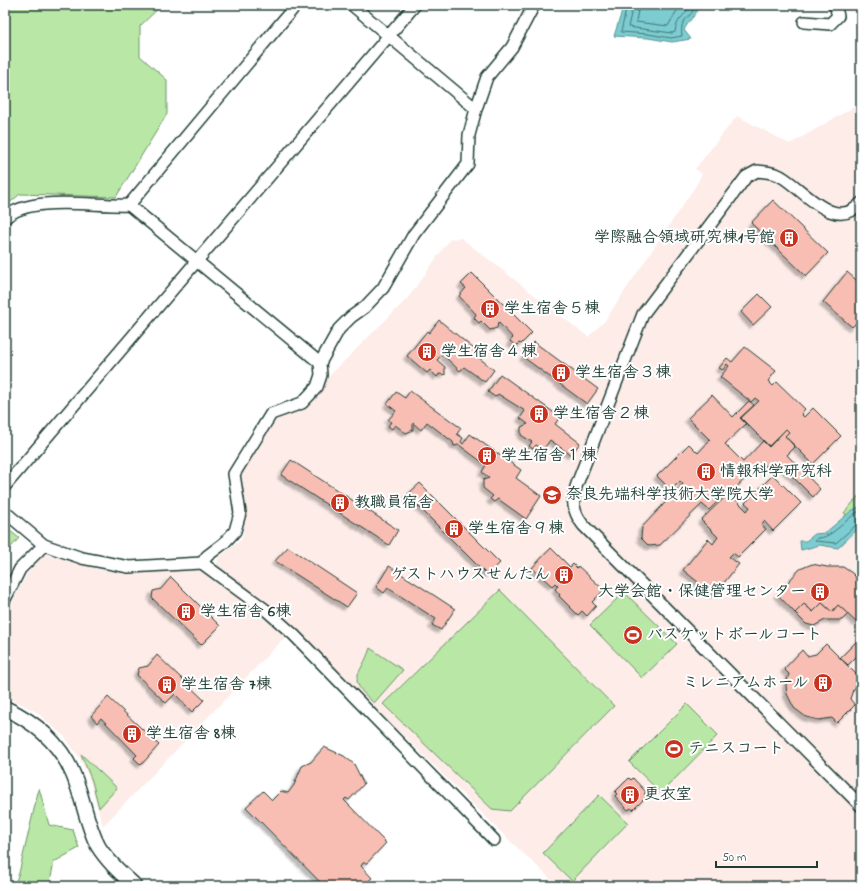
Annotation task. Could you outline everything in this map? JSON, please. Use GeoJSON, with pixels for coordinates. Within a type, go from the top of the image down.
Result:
{"type":"FeatureCollection","features":[{"type":"Feature","properties":{"kind":"street"},"geometry":{"type":"LineString","coordinates":[[129,205],[296,5]]}},
{"type":"Feature","properties":{"kind":"street"},"geometry":{"type":"LineString","coordinates":[[352,5],[476,109]]}},
{"type":"Feature","properties":{"kind":"street"},"geometry":{"type":"LineString","coordinates":[[5,486],[415,5]]}},
{"type":"Feature","properties":{"kind":"street"},"geometry":{"type":"LineString","coordinates":[[202,563],[207,556],[224,543],[235,531],[240,513],[234,474],[271,414],[302,403],[317,387],[321,375],[320,363],[339,329],[351,317],[365,307],[383,288],[414,234],[468,164],[469,135],[487,77],[512,48],[534,5]]}},
{"type":"Feature","properties":{"kind":"street"},"geometry":{"type":"LineString","coordinates":[[804,22],[830,24],[838,16],[835,5]]}},
{"type":"Feature","properties":{"kind":"street"},"geometry":{"type":"LineString","coordinates":[[861,203],[857,208],[845,213],[825,211],[781,176],[757,171],[746,177],[643,314],[577,484],[573,504],[576,515],[583,525],[861,806]]}},
{"type":"Feature","properties":{"kind":"street"},"geometry":{"type":"LineString","coordinates":[[5,218],[12,212],[23,208],[60,203],[129,205],[320,363]]}},
{"type":"Feature","properties":{"kind":"street"},"geometry":{"type":"LineString","coordinates":[[5,512],[44,545],[82,558],[129,567],[202,563],[267,611],[294,635],[494,840]]}},
{"type":"Feature","properties":{"kind":"street"},"geometry":{"type":"LineString","coordinates":[[5,599],[20,569],[44,545]]}},
{"type":"Feature","properties":{"kind":"street"},"geometry":{"type":"LineString","coordinates":[[5,708],[47,734],[62,753],[73,774],[89,826],[99,847],[118,870],[135,886]]}},
{"type":"Feature","properties":{"kind":"shaded area","name":"奈良先端科学技術大学院大学"},"geometry":{"type":"Polygon","coordinates":[[[861,103],[861,886],[558,886],[505,836],[301,634],[217,568],[218,558],[242,539],[246,517],[241,472],[274,420],[308,407],[323,390],[324,381],[408,298],[450,239],[461,238],[588,337],[604,322],[695,187],[702,174],[695,169],[737,116],[790,144],[861,103]]]}},
{"type":"Feature","properties":{"kind":"shaded area"},"geometry":{"type":"Polygon","coordinates":[[[44,554],[97,569],[127,573],[204,570],[287,635],[103,826],[89,778],[79,757],[65,737],[35,711],[5,696],[5,616],[27,574],[44,554]]]}},
{"type":"Feature","properties":{"kind":"green space"},"geometry":{"type":"Polygon","coordinates":[[[5,5],[162,5],[140,26],[140,56],[167,80],[167,114],[116,197],[20,194],[5,207],[5,5]]]}},
{"type":"Feature","properties":{"kind":"green space"},"geometry":{"type":"Polygon","coordinates":[[[861,493],[861,527],[844,513],[861,493]]]}},
{"type":"Feature","properties":{"kind":"green space"},"geometry":{"type":"Polygon","coordinates":[[[5,527],[19,538],[5,554],[5,527]]]}},
{"type":"Feature","properties":{"kind":"green space"},"geometry":{"type":"Polygon","coordinates":[[[500,590],[614,706],[510,811],[492,809],[383,704],[500,590]]]}},
{"type":"Feature","properties":{"kind":"green space","name":"バスケットボールコート"},"geometry":{"type":"Polygon","coordinates":[[[624,592],[677,644],[642,678],[590,625],[624,592]]]}},
{"type":"Feature","properties":{"kind":"green space"},"geometry":{"type":"Polygon","coordinates":[[[370,648],[403,670],[374,703],[359,688],[357,682],[359,671],[370,648]]]}},
{"type":"Feature","properties":{"kind":"green space","name":"テニスコート"},"geometry":{"type":"Polygon","coordinates":[[[687,704],[718,735],[661,793],[629,762],[687,704]]]}},
{"type":"Feature","properties":{"kind":"green space"},"geometry":{"type":"Polygon","coordinates":[[[81,754],[117,788],[99,808],[92,781],[81,754]]]}},
{"type":"Feature","properties":{"kind":"green space"},"geometry":{"type":"Polygon","coordinates":[[[39,788],[49,825],[73,830],[79,848],[54,862],[49,886],[14,886],[19,873],[39,788]]]}},
{"type":"Feature","properties":{"kind":"green space"},"geometry":{"type":"Polygon","coordinates":[[[599,795],[628,823],[572,881],[543,853],[599,795]]]}},
{"type":"Feature","properties":{"kind":"water"},"geometry":{"type":"Polygon","coordinates":[[[624,5],[699,5],[697,12],[684,30],[691,39],[672,42],[648,38],[614,36],[624,5]]]}},
{"type":"Feature","properties":{"kind":"water"},"geometry":{"type":"Polygon","coordinates":[[[861,506],[861,526],[838,548],[820,545],[801,550],[800,541],[806,541],[815,534],[825,533],[851,511],[861,506]]]}},
{"type":"Feature","properties":{"kind":"building","name":"学際融合領域研究棟1号館"},"geometry":{"type":"Polygon","coordinates":[[[773,200],[828,253],[806,276],[751,223],[773,200]]]}},
{"type":"Feature","properties":{"kind":"building"},"geometry":{"type":"Polygon","coordinates":[[[847,272],[861,284],[861,318],[852,327],[823,302],[847,272]]]}},
{"type":"Feature","properties":{"kind":"building","name":"学生宿舎５棟"},"geometry":{"type":"Polygon","coordinates":[[[472,273],[532,333],[521,344],[519,343],[516,346],[510,341],[513,338],[498,322],[497,328],[490,330],[481,321],[479,323],[474,318],[476,314],[459,296],[466,288],[461,284],[472,273]]]}},
{"type":"Feature","properties":{"kind":"building"},"geometry":{"type":"Polygon","coordinates":[[[759,294],[772,307],[753,325],[741,312],[759,294]]]}},
{"type":"Feature","properties":{"kind":"building","name":"学生宿舎４棟"},"geometry":{"type":"Polygon","coordinates":[[[439,320],[480,354],[478,357],[494,370],[485,382],[464,367],[460,371],[444,356],[449,349],[448,348],[437,360],[445,367],[445,375],[439,374],[437,377],[430,370],[427,373],[407,356],[427,331],[429,333],[439,320]]]}},
{"type":"Feature","properties":{"kind":"building","name":"学生宿舎３棟"},"geometry":{"type":"Polygon","coordinates":[[[534,342],[598,389],[587,404],[523,357],[534,342]]]}},
{"type":"Feature","properties":{"kind":"building","name":"情報科学研究科"},"geometry":{"type":"Polygon","coordinates":[[[745,347],[776,371],[768,381],[773,386],[777,382],[805,409],[801,414],[804,417],[813,408],[841,436],[813,464],[785,436],[789,432],[786,429],[769,446],[741,418],[759,401],[755,398],[751,402],[720,377],[729,366],[727,364],[723,370],[719,368],[727,358],[732,362],[745,347]]]}},
{"type":"Feature","properties":{"kind":"building","name":"学生宿舎２棟"},"geometry":{"type":"Polygon","coordinates":[[[500,374],[560,417],[555,424],[580,443],[571,455],[550,440],[543,450],[536,445],[533,449],[529,446],[532,442],[521,435],[521,427],[528,424],[520,418],[525,411],[498,394],[495,397],[488,392],[500,374]]]}},
{"type":"Feature","properties":{"kind":"building","name":"学生宿舎１棟"},"geometry":{"type":"Polygon","coordinates":[[[410,391],[461,428],[457,434],[463,438],[461,442],[463,444],[470,434],[521,470],[516,478],[541,496],[526,519],[498,499],[494,502],[490,499],[493,496],[483,488],[483,480],[489,478],[482,472],[486,465],[459,445],[454,446],[453,442],[427,422],[421,430],[413,423],[413,430],[406,433],[395,425],[392,429],[388,426],[391,422],[388,420],[396,411],[387,404],[396,392],[405,398],[410,391]]]}},
{"type":"Feature","properties":{"kind":"building","name":"情報科学研究科"},"geometry":{"type":"Polygon","coordinates":[[[712,395],[733,417],[749,401],[754,405],[740,418],[746,424],[725,444],[743,462],[763,441],[769,447],[786,429],[789,432],[785,436],[795,447],[787,455],[820,489],[813,497],[779,463],[774,467],[771,465],[769,467],[765,465],[764,467],[759,464],[731,493],[728,491],[709,510],[702,504],[660,545],[649,546],[641,538],[642,527],[683,484],[680,481],[671,490],[657,476],[689,444],[698,453],[710,440],[688,418],[712,395]]]}},
{"type":"Feature","properties":{"kind":"building","name":"教職員宿舎"},"geometry":{"type":"Polygon","coordinates":[[[291,460],[398,530],[389,545],[281,475],[291,460]]]}},
{"type":"Feature","properties":{"kind":"building"},"geometry":{"type":"Polygon","coordinates":[[[773,475],[801,503],[773,531],[764,521],[761,525],[766,529],[738,557],[733,553],[729,557],[739,564],[714,595],[683,570],[708,539],[713,544],[718,537],[701,520],[729,493],[747,511],[750,507],[745,503],[773,475]]]}},
{"type":"Feature","properties":{"kind":"building","name":"学生宿舎９棟"},"geometry":{"type":"Polygon","coordinates":[[[420,483],[500,563],[487,575],[407,495],[420,483]]]}},
{"type":"Feature","properties":{"kind":"building"},"geometry":{"type":"Polygon","coordinates":[[[288,547],[357,593],[347,607],[275,561],[288,547]]]}},
{"type":"Feature","properties":{"kind":"building","name":"ゲストハウスせんたん"},"geometry":{"type":"Polygon","coordinates":[[[551,548],[570,567],[573,564],[577,568],[578,566],[604,590],[592,602],[596,606],[587,616],[582,611],[578,615],[559,596],[560,595],[555,589],[558,586],[555,583],[552,586],[532,568],[551,548]]]}},
{"type":"Feature","properties":{"kind":"building","name":"大学会館・保健管理センター"},"geometry":{"type":"Polygon","coordinates":[[[812,564],[827,567],[843,567],[856,577],[857,586],[861,590],[861,619],[857,623],[838,605],[832,612],[822,603],[813,612],[804,604],[795,613],[777,594],[800,569],[812,564]]]}},
{"type":"Feature","properties":{"kind":"building"},"geometry":{"type":"Polygon","coordinates":[[[389,566],[455,609],[441,630],[432,625],[436,619],[388,588],[384,593],[376,587],[389,566]]]}},
{"type":"Feature","properties":{"kind":"building","name":"学生宿舎 6棟"},"geometry":{"type":"Polygon","coordinates":[[[171,577],[220,626],[201,645],[152,598],[153,591],[161,589],[171,577]]]}},
{"type":"Feature","properties":{"kind":"building","name":"大学会館・保健管理センター"},"geometry":{"type":"Polygon","coordinates":[[[822,603],[832,612],[838,605],[848,614],[842,620],[825,620],[814,626],[806,624],[795,613],[804,604],[813,612],[822,603]]]}},
{"type":"Feature","properties":{"kind":"building"},"geometry":{"type":"Polygon","coordinates":[[[861,637],[861,652],[848,665],[840,658],[861,637]]]}},
{"type":"Feature","properties":{"kind":"building","name":"ミレニアムホール"},"geometry":{"type":"Polygon","coordinates":[[[826,644],[861,679],[853,690],[850,699],[855,705],[837,723],[832,718],[819,720],[806,717],[794,708],[787,694],[786,685],[789,674],[784,669],[802,650],[807,656],[816,654],[826,644]]]}},
{"type":"Feature","properties":{"kind":"building","name":"学生宿舎 7棟"},"geometry":{"type":"Polygon","coordinates":[[[157,655],[204,700],[192,712],[175,694],[166,703],[137,675],[139,668],[148,666],[157,655]]]}},
{"type":"Feature","properties":{"kind":"building","name":"学生宿舎 8棟"},"geometry":{"type":"Polygon","coordinates":[[[108,697],[159,745],[141,765],[134,758],[137,755],[101,718],[97,723],[91,716],[108,697]]]}},
{"type":"Feature","properties":{"kind":"building"},"geometry":{"type":"Polygon","coordinates":[[[324,747],[344,756],[354,764],[364,784],[349,800],[346,798],[344,800],[386,843],[367,863],[363,863],[361,866],[372,878],[363,886],[324,886],[246,807],[263,791],[272,800],[281,791],[288,793],[294,785],[302,766],[311,762],[324,747]]]}},
{"type":"Feature","properties":{"kind":"building","name":"更衣室"},"geometry":{"type":"Polygon","coordinates":[[[629,778],[631,780],[633,778],[646,792],[644,794],[647,796],[633,810],[631,808],[628,810],[615,796],[617,794],[615,792],[629,778]]]}},
{"type":"Feature","properties":{"kind":"place","name":"学際融合領域研究棟1号館"},"geometry":{"type":"Point","coordinates":[789,238]}},
{"type":"Feature","properties":{"kind":"place","name":"学生宿舎５棟"},"geometry":{"type":"Point","coordinates":[490,309]}},
{"type":"Feature","properties":{"kind":"place","name":"学生宿舎４棟"},"geometry":{"type":"Point","coordinates":[427,352]}},
{"type":"Feature","properties":{"kind":"place","name":"学生宿舎３棟"},"geometry":{"type":"Point","coordinates":[561,373]}},
{"type":"Feature","properties":{"kind":"place","name":"学生宿舎２棟"},"geometry":{"type":"Point","coordinates":[539,414]}},
{"type":"Feature","properties":{"kind":"place","name":"学生宿舎１棟"},"geometry":{"type":"Point","coordinates":[487,456]}},
{"type":"Feature","properties":{"kind":"place","name":"情報科学研究科"},"geometry":{"type":"Point","coordinates":[706,472]}},
{"type":"Feature","properties":{"kind":"place","name":"奈良先端科学技術大学院大学"},"geometry":{"type":"Point","coordinates":[552,495]}},
{"type":"Feature","properties":{"kind":"place","name":"教職員宿舎"},"geometry":{"type":"Point","coordinates":[340,503]}},
{"type":"Feature","properties":{"kind":"place","name":"学生宿舎９棟"},"geometry":{"type":"Point","coordinates":[454,529]}},
{"type":"Feature","properties":{"kind":"place","name":"ゲストハウスせんたん"},"geometry":{"type":"Point","coordinates":[564,575]}},
{"type":"Feature","properties":{"kind":"place","name":"大学会館・保健管理センター"},"geometry":{"type":"Point","coordinates":[820,592]}},
{"type":"Feature","properties":{"kind":"place","name":"学生宿舎 6棟"},"geometry":{"type":"Point","coordinates":[186,612]}},
{"type":"Feature","properties":{"kind":"place","name":"バスケットボールコート"},"geometry":{"type":"Point","coordinates":[633,635]}},
{"type":"Feature","properties":{"kind":"place","name":"ミレニアムホール"},"geometry":{"type":"Point","coordinates":[823,683]}},
{"type":"Feature","properties":{"kind":"place","name":"学生宿舎 7棟"},"geometry":{"type":"Point","coordinates":[167,685]}},
{"type":"Feature","properties":{"kind":"place","name":"学生宿舎 8棟"},"geometry":{"type":"Point","coordinates":[132,734]}},
{"type":"Feature","properties":{"kind":"place","name":"テニスコート"},"geometry":{"type":"Point","coordinates":[674,749]}},
{"type":"Feature","properties":{"kind":"place","name":"更衣室"},"geometry":{"type":"Point","coordinates":[630,795]}}]}
